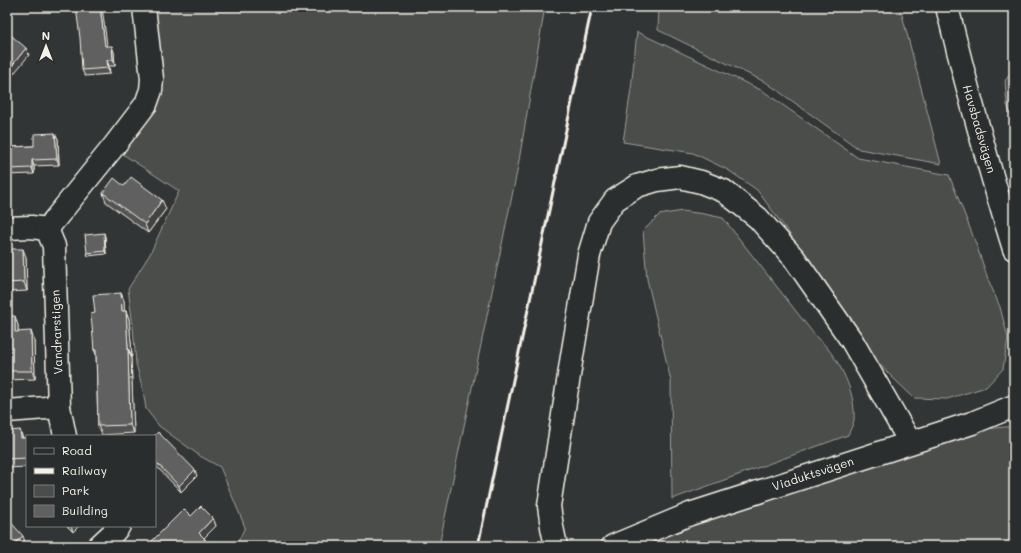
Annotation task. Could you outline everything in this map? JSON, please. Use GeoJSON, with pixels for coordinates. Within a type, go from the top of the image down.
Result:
{"type":"FeatureCollection","features":[{"type":"Feature","properties":{"kind":"street"},"geometry":{"type":"LineString","coordinates":[[7,228],[30,227],[47,230],[146,104],[152,79],[152,70],[144,7]]}},
{"type":"Feature","properties":{"kind":"street","name":"Havsbadsvägen"},"geometry":{"type":"LineString","coordinates":[[947,7],[968,92],[1014,249]]}},
{"type":"Feature","properties":{"kind":"street"},"geometry":{"type":"LineString","coordinates":[[556,546],[549,506],[589,255],[599,222],[615,200],[637,186],[657,180],[680,177],[701,182],[724,191],[758,218],[794,258],[852,341],[910,442]]}},
{"type":"Feature","properties":{"kind":"street","name":"Vandrarstigen"},"geometry":{"type":"LineString","coordinates":[[47,230],[54,246],[55,253],[59,407],[65,435]]}},
{"type":"Feature","properties":{"kind":"street","name":"Viaduktsvägen"},"geometry":{"type":"LineString","coordinates":[[625,544],[690,514],[972,423],[1014,406]]}},
{"type":"Feature","properties":{"kind":"street"},"geometry":{"type":"LineString","coordinates":[[7,411],[59,407]]}},
{"type":"Feature","properties":{"kind":"street"},"geometry":{"type":"LineString","coordinates":[[99,546],[113,534],[118,527]]}},
{"type":"Feature","properties":{"kind":"green space"},"geometry":{"type":"Polygon","coordinates":[[[146,7],[545,7],[517,172],[439,546],[236,546],[245,527],[220,467],[200,456],[159,426],[146,409],[136,364],[128,289],[150,254],[179,191],[115,149],[131,124],[150,53],[146,7]]]}},
{"type":"Feature","properties":{"kind":"green space"},"geometry":{"type":"Polygon","coordinates":[[[659,7],[900,7],[941,164],[859,149],[767,83],[658,30],[659,7]]]}},
{"type":"Feature","properties":{"kind":"green space"},"geometry":{"type":"Polygon","coordinates":[[[637,32],[763,91],[858,158],[949,175],[1000,307],[1008,338],[1003,369],[986,387],[947,399],[914,398],[872,356],[854,325],[757,190],[728,170],[693,153],[623,142],[631,89],[637,32]]]}},
{"type":"Feature","properties":{"kind":"green space"},"geometry":{"type":"Polygon","coordinates":[[[1014,68],[1014,122],[1007,105],[1005,81],[1014,68]]]}},
{"type":"Feature","properties":{"kind":"green space"},"geometry":{"type":"Polygon","coordinates":[[[682,211],[723,218],[817,338],[834,356],[851,392],[854,420],[848,435],[672,499],[671,381],[647,279],[643,231],[659,215],[682,211]]]}},
{"type":"Feature","properties":{"kind":"green space"},"geometry":{"type":"Polygon","coordinates":[[[1014,426],[1014,546],[645,546],[647,519],[720,496],[949,433],[1014,426]]]}},
{"type":"Feature","properties":{"kind":"building"},"geometry":{"type":"Polygon","coordinates":[[[76,7],[100,7],[105,46],[112,46],[113,60],[107,60],[108,68],[82,70],[76,7]]]}},
{"type":"Feature","properties":{"kind":"building"},"geometry":{"type":"Polygon","coordinates":[[[7,32],[26,48],[7,72],[7,32]]]}},
{"type":"Feature","properties":{"kind":"building"},"geometry":{"type":"Polygon","coordinates":[[[55,133],[57,159],[32,160],[32,168],[7,169],[7,147],[34,146],[34,134],[55,133]]]}},
{"type":"Feature","properties":{"kind":"building"},"geometry":{"type":"Polygon","coordinates":[[[131,177],[162,200],[145,224],[103,193],[114,178],[124,186],[131,177]]]}},
{"type":"Feature","properties":{"kind":"building"},"geometry":{"type":"Polygon","coordinates":[[[104,233],[105,251],[87,253],[85,235],[104,233]]]}},
{"type":"Feature","properties":{"kind":"building"},"geometry":{"type":"Polygon","coordinates":[[[7,249],[23,249],[24,282],[7,283],[7,249]]]}},
{"type":"Feature","properties":{"kind":"building"},"geometry":{"type":"Polygon","coordinates":[[[121,293],[122,311],[126,311],[130,425],[98,426],[96,350],[94,350],[91,314],[95,313],[93,295],[121,293]]]}},
{"type":"Feature","properties":{"kind":"building"},"geometry":{"type":"Polygon","coordinates":[[[7,316],[15,316],[15,332],[31,331],[32,371],[7,371],[7,316]]]}},
{"type":"Feature","properties":{"kind":"building"},"geometry":{"type":"Polygon","coordinates":[[[20,430],[21,438],[26,438],[26,458],[7,459],[7,431],[20,430]]]}},
{"type":"Feature","properties":{"kind":"building"},"geometry":{"type":"Polygon","coordinates":[[[158,432],[195,470],[179,486],[156,462],[155,435],[158,432]]]}},
{"type":"Feature","properties":{"kind":"building"},"geometry":{"type":"Polygon","coordinates":[[[201,506],[213,518],[199,533],[205,539],[198,546],[193,546],[188,541],[182,546],[147,546],[184,509],[191,516],[201,506]]]}},
{"type":"Feature","properties":{"kind":"building"},"geometry":{"type":"Polygon","coordinates":[[[7,518],[23,536],[15,543],[17,546],[7,546],[7,518]]]}},
{"type":"Feature","properties":{"kind":"railway"},"geometry":{"type":"LineString","coordinates":[[478,546],[592,7]]}}]}
